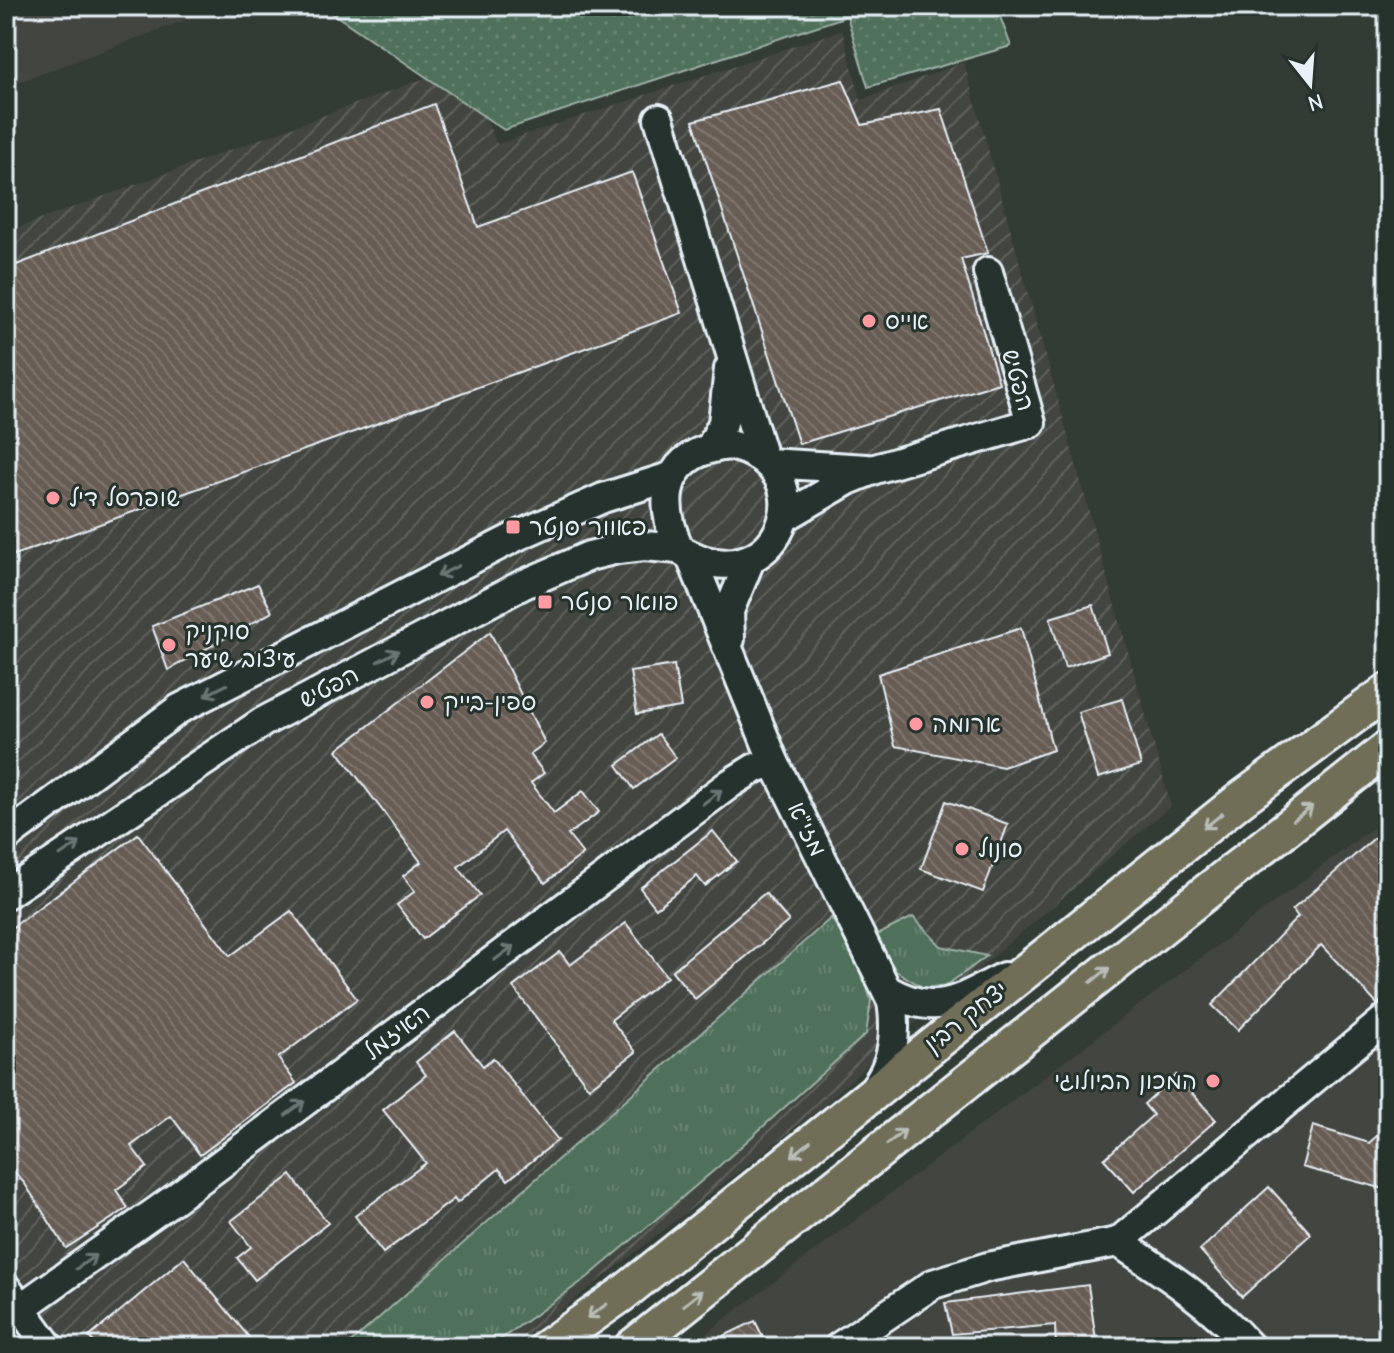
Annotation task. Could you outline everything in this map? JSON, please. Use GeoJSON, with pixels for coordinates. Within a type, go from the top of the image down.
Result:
{"type":"FeatureCollection","features":[{"type":"Feature","properties":{"kind":"main road","name":"יצחק רבין"},"geometry":{"type":"LineString","coordinates":[[547,1347],[621,1295],[1241,799],[1388,691]]}},
{"type":"Feature","properties":{"kind":"main road","name":"יצחק רבין"},"geometry":{"type":"LineString","coordinates":[[632,1347],[1388,748]]}},
{"type":"Feature","properties":{"kind":"street"},"geometry":{"type":"LineString","coordinates":[[659,119],[730,356],[765,460],[783,487],[785,517],[772,542],[750,560],[719,565],[684,552],[666,512],[673,476],[682,464],[711,447],[747,449],[765,460]]}},
{"type":"Feature","properties":{"kind":"street","name":"הפטיש"},"geometry":{"type":"LineString","coordinates":[[785,517],[848,480],[875,469],[1031,423],[988,272]]}},
{"type":"Feature","properties":{"kind":"street"},"geometry":{"type":"LineString","coordinates":[[711,447],[726,407],[730,356]]}},
{"type":"Feature","properties":{"kind":"street","name":"הפטיש"},"geometry":{"type":"LineString","coordinates":[[765,460],[875,469]]}},
{"type":"Feature","properties":{"kind":"street","name":"הפטיש"},"geometry":{"type":"LineString","coordinates":[[6,837],[179,709],[517,536],[603,498],[673,476]]}},
{"type":"Feature","properties":{"kind":"street","name":"הפטיש"},"geometry":{"type":"LineString","coordinates":[[6,894],[263,722],[522,585],[589,556],[618,549],[644,546],[684,552]]}},
{"type":"Feature","properties":{"kind":"street","name":"מזי\"א"},"geometry":{"type":"LineString","coordinates":[[684,552],[735,663],[774,762],[887,990],[894,1016],[894,1045],[879,1083],[869,1094]]}},
{"type":"Feature","properties":{"kind":"street","name":"מזי\"א"},"geometry":{"type":"LineString","coordinates":[[735,663],[728,633],[729,611],[738,582],[750,560]]}},
{"type":"Feature","properties":{"kind":"street","name":"האיזמל"},"geometry":{"type":"LineString","coordinates":[[14,1298],[174,1199],[731,783],[755,768],[774,762]]}},
{"type":"Feature","properties":{"kind":"street"},"geometry":{"type":"LineString","coordinates":[[887,990],[905,1001],[937,1006],[955,1002],[1037,961]]}},
{"type":"Feature","properties":{"kind":"street"},"geometry":{"type":"LineString","coordinates":[[839,1347],[933,1284],[988,1267],[1118,1242],[1388,1017]]}},
{"type":"Feature","properties":{"kind":"street"},"geometry":{"type":"LineString","coordinates":[[1118,1242],[1192,1293],[1224,1319],[1250,1347]]}},
{"type":"Feature","properties":{"kind":"street"},"geometry":{"type":"LineString","coordinates":[[14,1298],[49,1347]]}},
{"type":"Feature","properties":{"kind":"shaded area"},"geometry":{"type":"Polygon","coordinates":[[[6,6],[223,6],[6,87],[6,6]]]}},
{"type":"Feature","properties":{"kind":"shaded area"},"geometry":{"type":"Polygon","coordinates":[[[842,30],[861,100],[964,62],[1171,806],[890,1044],[823,1106],[514,1347],[6,1347],[6,232],[461,65],[497,144],[842,30]]]}},
{"type":"Feature","properties":{"kind":"shaded area","name":"המכון הביולוגי"},"geometry":{"type":"Polygon","coordinates":[[[1388,816],[1388,1347],[688,1347],[1388,816]]]}},
{"type":"Feature","properties":{"kind":"green space"},"geometry":{"type":"Polygon","coordinates":[[[322,6],[996,6],[1011,46],[868,87],[847,16],[504,130],[322,6]]]}},
{"type":"Feature","properties":{"kind":"green space"},"geometry":{"type":"Polygon","coordinates":[[[913,917],[941,946],[987,956],[947,985],[924,988],[896,971],[875,936],[913,917]]]}},
{"type":"Feature","properties":{"kind":"green space"},"geometry":{"type":"Polygon","coordinates":[[[831,918],[859,961],[871,1001],[866,1034],[718,1167],[588,1277],[490,1347],[346,1347],[831,918]]]}},
{"type":"Feature","properties":{"kind":"building","name":"אייס"},"geometry":{"type":"Polygon","coordinates":[[[843,80],[862,125],[941,109],[988,253],[961,259],[999,383],[799,444],[693,121],[843,80]]]}},
{"type":"Feature","properties":{"kind":"building"},"geometry":{"type":"Polygon","coordinates":[[[434,104],[478,227],[632,172],[682,313],[6,558],[6,269],[434,104]]]}},
{"type":"Feature","properties":{"kind":"building"},"geometry":{"type":"Polygon","coordinates":[[[258,584],[272,612],[168,670],[152,626],[258,584]]]}},
{"type":"Feature","properties":{"kind":"building"},"geometry":{"type":"Polygon","coordinates":[[[1093,605],[1108,653],[1065,668],[1050,618],[1093,605]]]}},
{"type":"Feature","properties":{"kind":"building"},"geometry":{"type":"Polygon","coordinates":[[[1021,628],[1053,750],[1003,767],[895,746],[878,674],[1021,628]]]}},
{"type":"Feature","properties":{"kind":"building"},"geometry":{"type":"Polygon","coordinates":[[[490,632],[545,743],[530,754],[544,773],[531,783],[554,813],[583,791],[599,812],[568,835],[583,854],[545,883],[504,831],[458,867],[480,895],[423,939],[397,905],[415,891],[403,876],[421,862],[337,750],[490,632]]]}},
{"type":"Feature","properties":{"kind":"building"},"geometry":{"type":"Polygon","coordinates":[[[674,665],[681,707],[637,714],[630,672],[674,665]]]}},
{"type":"Feature","properties":{"kind":"building"},"geometry":{"type":"Polygon","coordinates":[[[1122,699],[1141,765],[1098,778],[1078,712],[1122,699]]]}},
{"type":"Feature","properties":{"kind":"building"},"geometry":{"type":"Polygon","coordinates":[[[658,734],[676,758],[634,789],[617,765],[658,734]]]}},
{"type":"Feature","properties":{"kind":"building"},"geometry":{"type":"Polygon","coordinates":[[[946,801],[1008,824],[983,892],[921,869],[946,801]]]}},
{"type":"Feature","properties":{"kind":"building"},"geometry":{"type":"Polygon","coordinates":[[[1388,826],[1388,996],[1377,1004],[1321,945],[1238,1030],[1212,1005],[1298,917],[1292,910],[1388,826]]]}},
{"type":"Feature","properties":{"kind":"building"},"geometry":{"type":"Polygon","coordinates":[[[713,831],[737,861],[705,886],[697,876],[656,908],[640,888],[713,831]]]}},
{"type":"Feature","properties":{"kind":"building"},"geometry":{"type":"Polygon","coordinates":[[[138,834],[230,956],[291,911],[357,999],[278,1058],[296,1083],[200,1155],[171,1116],[131,1146],[147,1167],[116,1190],[128,1208],[66,1248],[25,1184],[6,1162],[6,1107],[14,1101],[6,1091],[6,932],[138,834]]]}},
{"type":"Feature","properties":{"kind":"building"},"geometry":{"type":"Polygon","coordinates":[[[765,893],[789,921],[695,999],[672,971],[765,893]]]}},
{"type":"Feature","properties":{"kind":"building"},"geometry":{"type":"Polygon","coordinates":[[[626,923],[667,977],[611,1020],[636,1052],[589,1088],[513,987],[560,952],[570,965],[626,923]]]}},
{"type":"Feature","properties":{"kind":"building"},"geometry":{"type":"Polygon","coordinates":[[[455,1031],[483,1066],[493,1058],[558,1140],[508,1180],[499,1169],[457,1203],[454,1199],[383,1253],[355,1216],[426,1163],[383,1110],[426,1075],[416,1062],[455,1031]]]}},
{"type":"Feature","properties":{"kind":"building"},"geometry":{"type":"Polygon","coordinates":[[[1176,1075],[1216,1120],[1134,1192],[1104,1159],[1153,1115],[1144,1104],[1176,1075]]]}},
{"type":"Feature","properties":{"kind":"building"},"geometry":{"type":"Polygon","coordinates":[[[1313,1126],[1369,1143],[1388,1126],[1388,1190],[1302,1167],[1313,1126]]]}},
{"type":"Feature","properties":{"kind":"building"},"geometry":{"type":"Polygon","coordinates":[[[291,1175],[328,1223],[255,1280],[237,1258],[251,1247],[231,1221],[291,1175]]]}},
{"type":"Feature","properties":{"kind":"building"},"geometry":{"type":"Polygon","coordinates":[[[1269,1187],[1311,1234],[1242,1297],[1200,1250],[1269,1187]]]}},
{"type":"Feature","properties":{"kind":"building"},"geometry":{"type":"Polygon","coordinates":[[[184,1258],[257,1347],[98,1347],[89,1337],[184,1258]]]}},
{"type":"Feature","properties":{"kind":"building"},"geometry":{"type":"Polygon","coordinates":[[[1088,1285],[1097,1347],[1056,1347],[1055,1325],[952,1334],[945,1303],[1088,1285]]]}},
{"type":"Feature","properties":{"kind":"building"},"geometry":{"type":"Polygon","coordinates":[[[755,1321],[768,1347],[701,1347],[755,1321]]]}},
{"type":"Feature","properties":{"kind":"place","name":"אייס"},"geometry":{"type":"Point","coordinates":[869,321]}},
{"type":"Feature","properties":{"kind":"place","name":"שופרסל דיל"},"geometry":{"type":"Point","coordinates":[53,498]}},
{"type":"Feature","properties":{"kind":"place","name":"פאוור סנטר"},"geometry":{"type":"Point","coordinates":[513,527]}},
{"type":"Feature","properties":{"kind":"place","name":"פוואר סנטר"},"geometry":{"type":"Point","coordinates":[545,602]}},
{"type":"Feature","properties":{"kind":"place","name":"סוקניק עיצוב שיער"},"geometry":{"type":"Point","coordinates":[169,645]}},
{"type":"Feature","properties":{"kind":"place","name":"ספין-בייק"},"geometry":{"type":"Point","coordinates":[427,702]}},
{"type":"Feature","properties":{"kind":"place","name":"ארומה"},"geometry":{"type":"Point","coordinates":[916,724]}},
{"type":"Feature","properties":{"kind":"place","name":"סונול"},"geometry":{"type":"Point","coordinates":[962,849]}},
{"type":"Feature","properties":{"kind":"place","name":"המכון הביולוגי"},"geometry":{"type":"Point","coordinates":[1213,1081]}}]}
